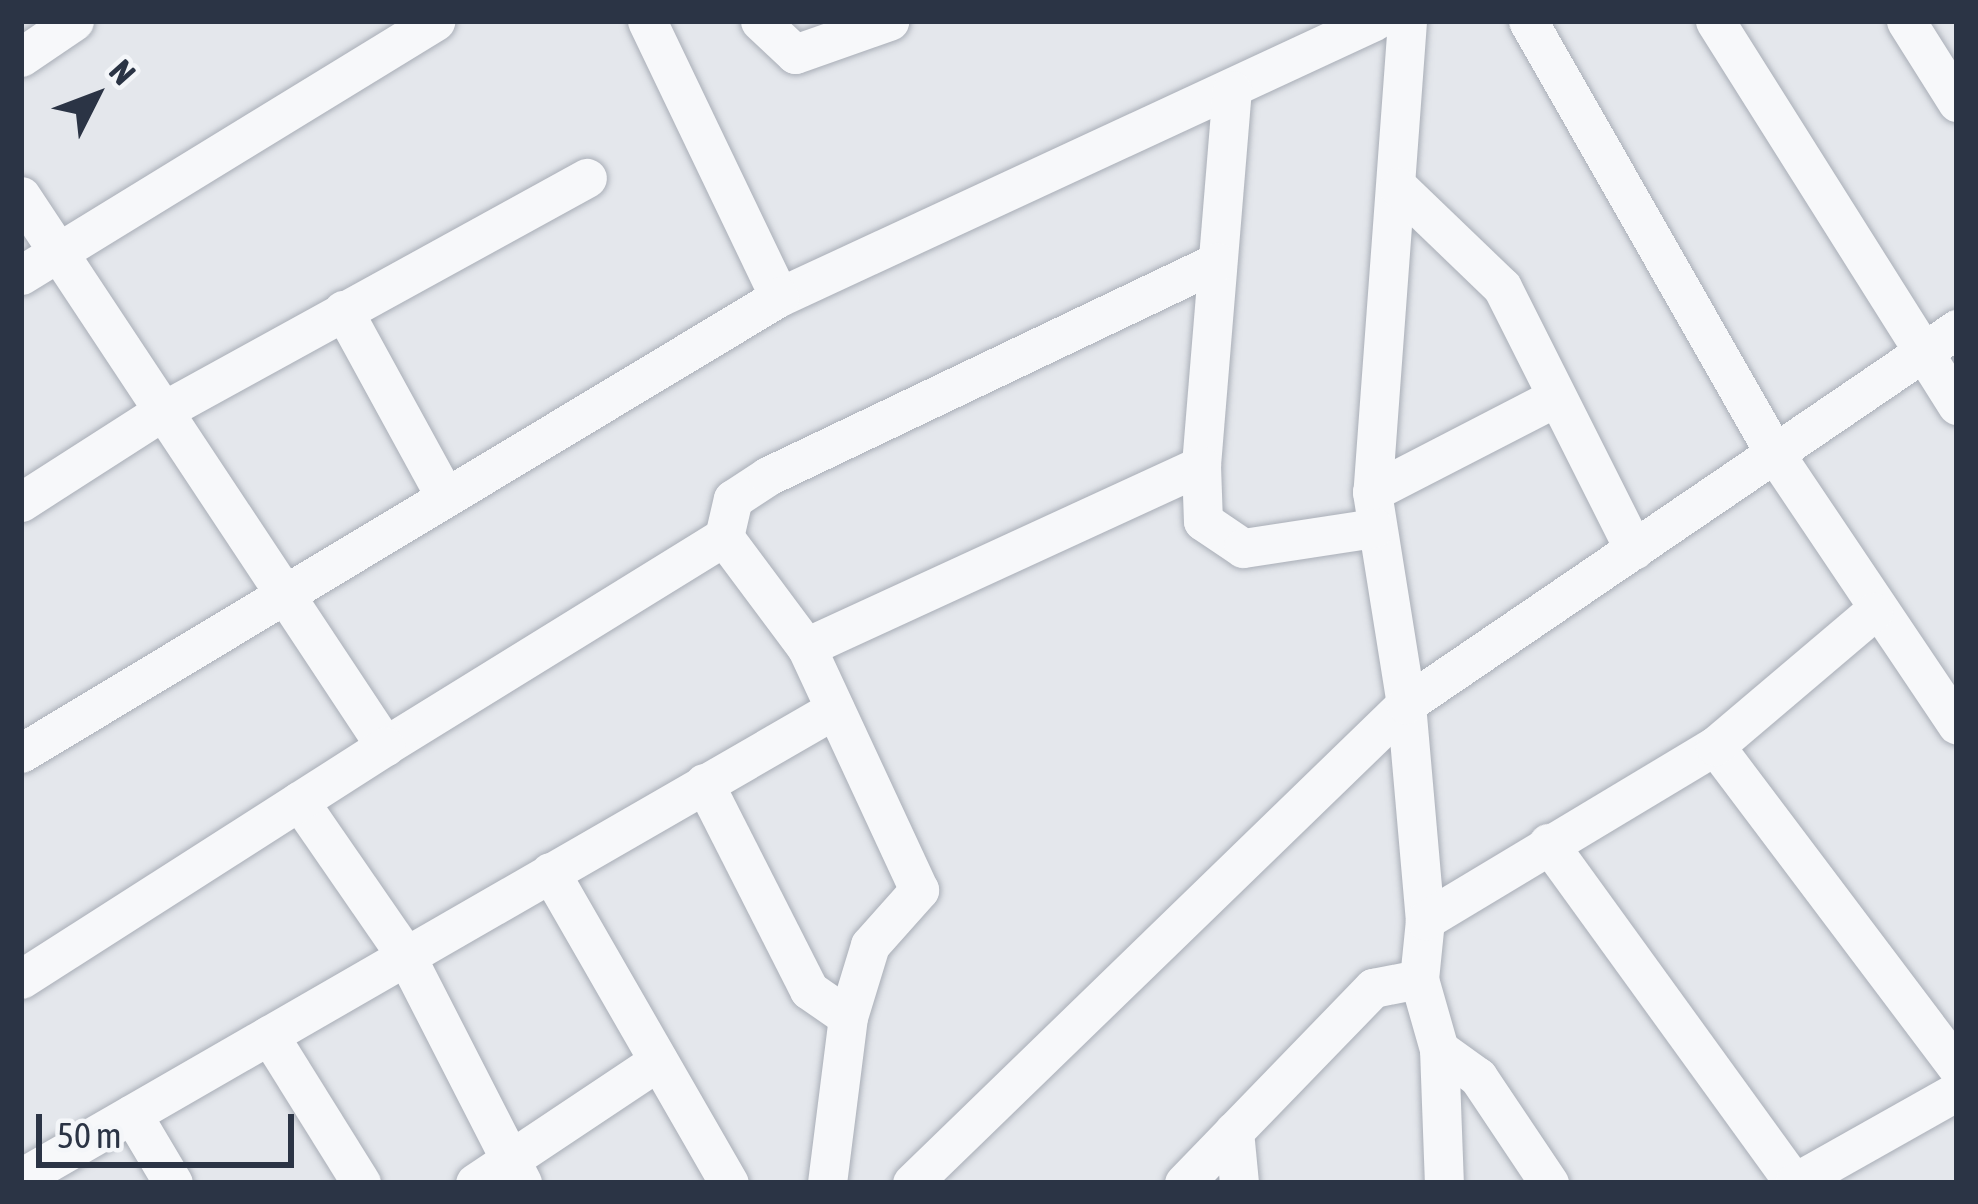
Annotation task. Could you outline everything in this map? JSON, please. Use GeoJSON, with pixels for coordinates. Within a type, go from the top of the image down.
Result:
{"type":"FeatureCollection","features":[{"type":"Feature","properties":{"kind":"street"},"geometry":{"type":"LineString","coordinates":[[21,275],[435,21]]}},
{"type":"Feature","properties":{"kind":"street"},"geometry":{"type":"LineString","coordinates":[[647,21],[779,297]]}},
{"type":"Feature","properties":{"kind":"street"},"geometry":{"type":"LineString","coordinates":[[760,21],[795,54],[890,21]]}},
{"type":"Feature","properties":{"kind":"street"},"geometry":{"type":"LineString","coordinates":[[21,753],[280,590],[779,297],[1374,21]]}},
{"type":"Feature","properties":{"kind":"street"},"geometry":{"type":"LineString","coordinates":[[1406,21],[1373,510],[1406,704],[1425,920],[1419,980],[1439,1049],[1444,1183]]}},
{"type":"Feature","properties":{"kind":"street"},"geometry":{"type":"LineString","coordinates":[[1528,21],[1774,454],[1873,612],[1957,725]]}},
{"type":"Feature","properties":{"kind":"street"},"geometry":{"type":"LineString","coordinates":[[1715,21],[1921,355],[1957,405]]}},
{"type":"Feature","properties":{"kind":"street"},"geometry":{"type":"LineString","coordinates":[[1906,21],[1957,102]]}},
{"type":"Feature","properties":{"kind":"street"},"geometry":{"type":"LineString","coordinates":[[21,57],[72,22]]}},
{"type":"Feature","properties":{"kind":"street"},"geometry":{"type":"LineString","coordinates":[[1232,90],[1202,465],[1203,521],[1243,548],[1373,510],[1556,397]]}},
{"type":"Feature","properties":{"kind":"street"},"geometry":{"type":"LineString","coordinates":[[21,502],[161,412],[587,178]]}},
{"type":"Feature","properties":{"kind":"street"},"geometry":{"type":"LineString","coordinates":[[1398,187],[1502,287],[1634,550]]}},
{"type":"Feature","properties":{"kind":"street"},"geometry":{"type":"LineString","coordinates":[[21,196],[385,746]]}},
{"type":"Feature","properties":{"kind":"street"},"geometry":{"type":"LineString","coordinates":[[21,979],[385,746],[724,538],[734,499],[768,476],[1217,262]]}},
{"type":"Feature","properties":{"kind":"street"},"geometry":{"type":"LineString","coordinates":[[343,310],[443,493]]}},
{"type":"Feature","properties":{"kind":"street"},"geometry":{"type":"LineString","coordinates":[[912,1183],[1406,704],[1957,329]]}},
{"type":"Feature","properties":{"kind":"street"},"geometry":{"type":"LineString","coordinates":[[806,647],[1202,465]]}},
{"type":"Feature","properties":{"kind":"street"},"geometry":{"type":"LineString","coordinates":[[724,538],[806,647],[919,890],[870,945],[848,1017],[827,1183]]}},
{"type":"Feature","properties":{"kind":"street"},"geometry":{"type":"LineString","coordinates":[[1425,920],[1715,746],[1873,612]]}},
{"type":"Feature","properties":{"kind":"street"},"geometry":{"type":"LineString","coordinates":[[21,1178],[836,709]]}},
{"type":"Feature","properties":{"kind":"street"},"geometry":{"type":"LineString","coordinates":[[1715,746],[1957,1066]]}},
{"type":"Feature","properties":{"kind":"street"},"geometry":{"type":"LineString","coordinates":[[704,783],[809,990],[848,1017]]}},
{"type":"Feature","properties":{"kind":"street"},"geometry":{"type":"LineString","coordinates":[[299,801],[406,956],[516,1172]]}},
{"type":"Feature","properties":{"kind":"street"},"geometry":{"type":"LineString","coordinates":[[1548,843],[1794,1183],[1957,1091]]}},
{"type":"Feature","properties":{"kind":"street"},"geometry":{"type":"LineString","coordinates":[[550,872],[729,1183]]}},
{"type":"Feature","properties":{"kind":"street"},"geometry":{"type":"LineString","coordinates":[[1184,1183],[1373,988],[1419,980]]}},
{"type":"Feature","properties":{"kind":"street"},"geometry":{"type":"LineString","coordinates":[[269,1035],[362,1183]]}},
{"type":"Feature","properties":{"kind":"street"},"geometry":{"type":"LineString","coordinates":[[1439,1049],[1478,1077],[1550,1183]]}},
{"type":"Feature","properties":{"kind":"street"},"geometry":{"type":"LineString","coordinates":[[475,1183],[516,1172],[658,1060]]}},
{"type":"Feature","properties":{"kind":"street"},"geometry":{"type":"LineString","coordinates":[[133,1114],[172,1183]]}},
{"type":"Feature","properties":{"kind":"street"},"geometry":{"type":"LineString","coordinates":[[1234,1131],[1239,1183]]}}]}
